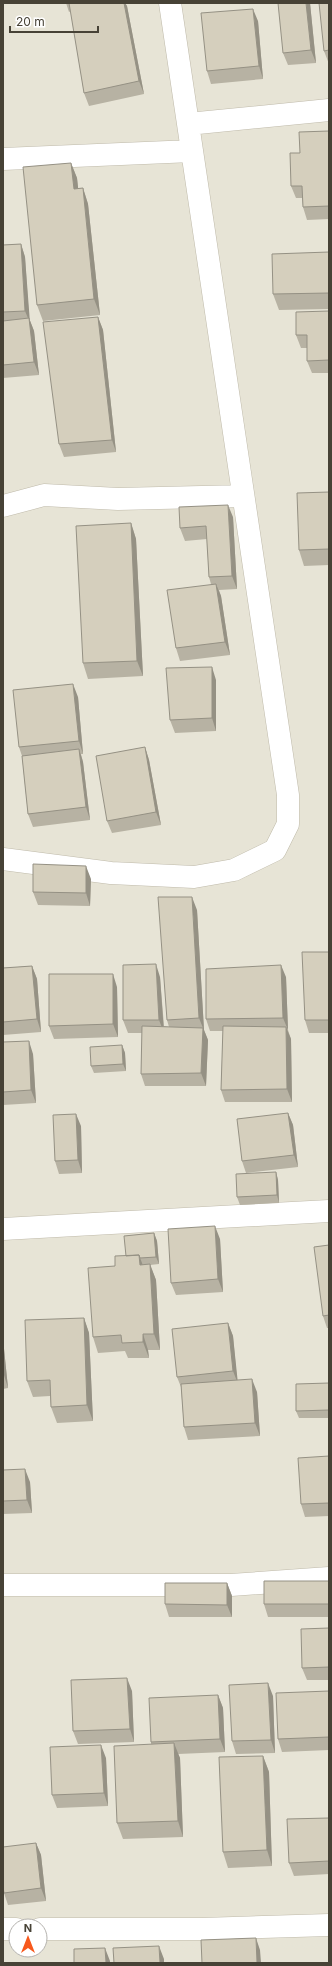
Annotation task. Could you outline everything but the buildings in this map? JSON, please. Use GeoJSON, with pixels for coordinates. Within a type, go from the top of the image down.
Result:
{"type":"FeatureCollection","features":[{"type":"Feature","properties":{"kind":"street"},"geometry":{"type":"LineString","coordinates":[[3,859],[111,873],[194,877],[234,870],[275,850],[288,824],[288,795],[170,3]]}},
{"type":"Feature","properties":{"kind":"street"},"geometry":{"type":"LineString","coordinates":[[188,124],[329,110]]}},
{"type":"Feature","properties":{"kind":"street"},"geometry":{"type":"LineString","coordinates":[[3,160],[192,151]]}},
{"type":"Feature","properties":{"kind":"street"},"geometry":{"type":"LineString","coordinates":[[3,506],[44,495],[118,499],[243,496]]}},
{"type":"Feature","properties":{"kind":"street"},"geometry":{"type":"LineString","coordinates":[[3,1229],[329,1212]]}},
{"type":"Feature","properties":{"kind":"street"},"geometry":{"type":"LineString","coordinates":[[3,1585],[231,1585],[329,1578]]}},
{"type":"Feature","properties":{"kind":"street"},"geometry":{"type":"LineString","coordinates":[[48,1929],[202,1929],[329,1925]]}},
{"type":"Feature","properties":{"kind":"shaded area"},"geometry":{"type":"Polygon","coordinates":[[[3,3],[329,3],[329,1963],[3,1963],[3,3]]]}}]}
